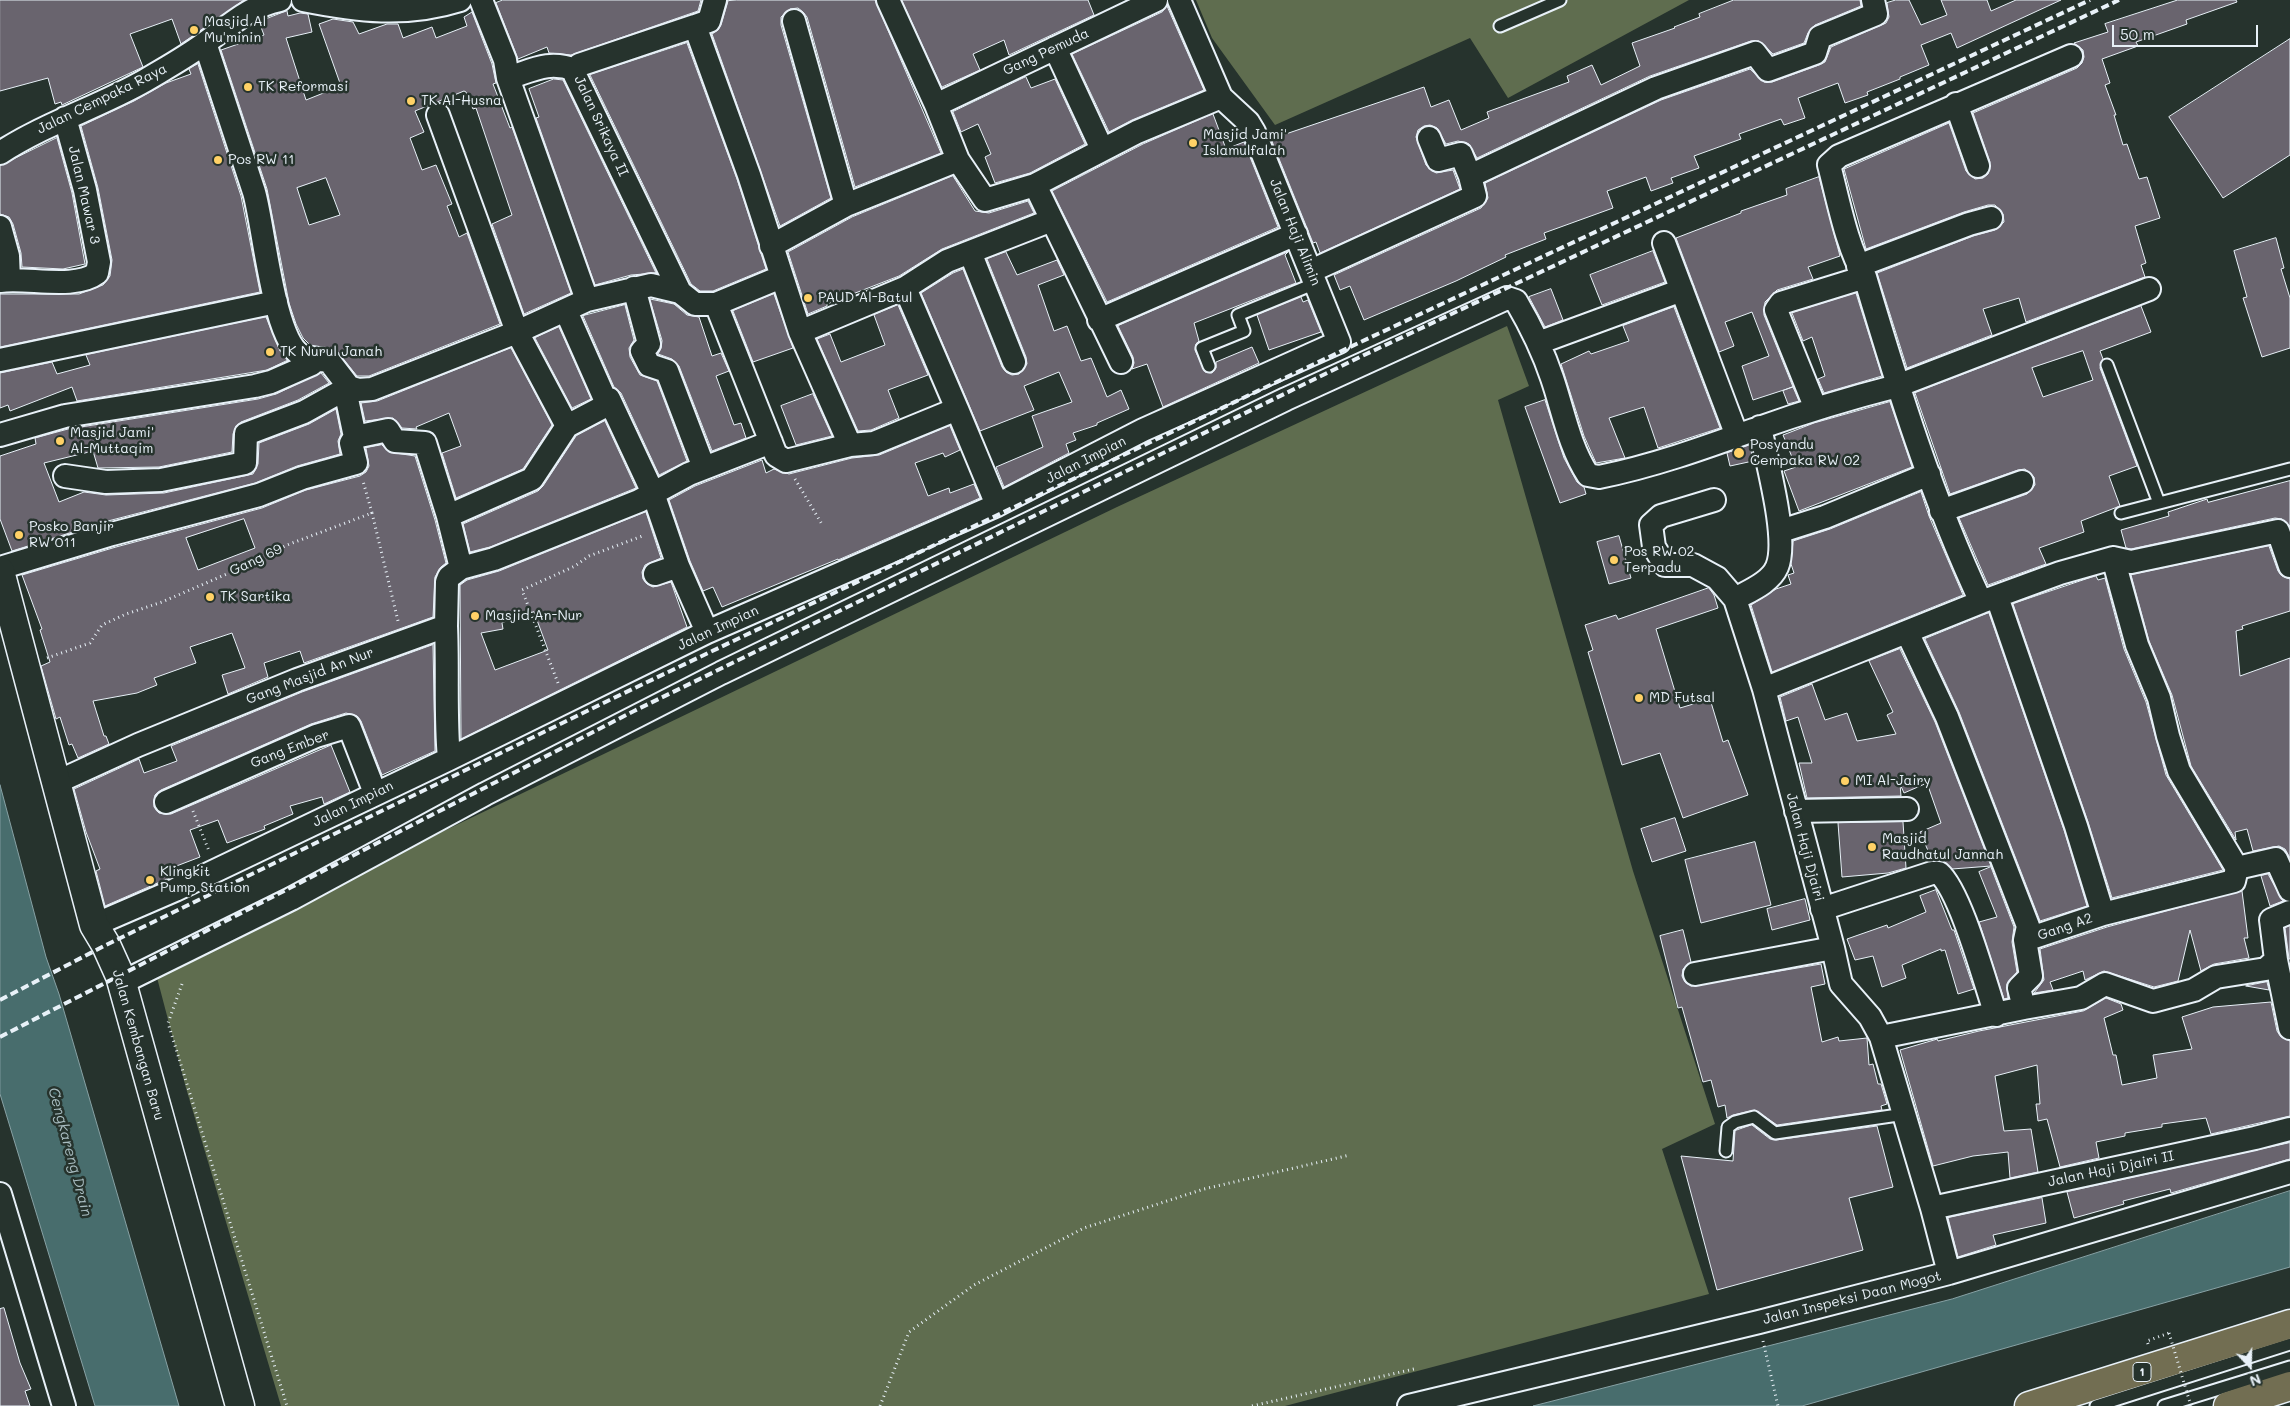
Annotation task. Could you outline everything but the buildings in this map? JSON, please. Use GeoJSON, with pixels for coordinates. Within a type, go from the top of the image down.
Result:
{"type":"FeatureCollection","features":[{"type":"Feature","properties":{"kind":"highway","name":"1"},"geometry":{"type":"LineString","coordinates":[[2029,1406],[2290,1324]]}},
{"type":"Feature","properties":{"kind":"highway"},"geometry":{"type":"LineString","coordinates":[[2228,1406],[2285,1385]]}},
{"type":"Feature","properties":{"kind":"main road","name":"Jalan Kembangan Baru"},"geometry":{"type":"LineString","coordinates":[[0,570],[30,664],[55,783],[94,925],[106,945],[122,983],[240,1406]]}},
{"type":"Feature","properties":{"kind":"street","name":"Jalan Cempaka Raya"},"geometry":{"type":"LineString","coordinates":[[0,153],[22,138],[144,81],[205,43],[244,6],[280,0]]}},
{"type":"Feature","properties":{"kind":"street"},"geometry":{"type":"LineString","coordinates":[[302,0],[369,11],[411,10],[437,3],[460,0]]}},
{"type":"Feature","properties":{"kind":"street"},"geometry":{"type":"LineString","coordinates":[[481,0],[505,60],[508,78],[587,300]]}},
{"type":"Feature","properties":{"kind":"street"},"geometry":{"type":"LineString","coordinates":[[715,0],[710,21],[695,26],[749,175],[800,332],[850,445]]}},
{"type":"Feature","properties":{"kind":"street"},"geometry":{"type":"LineString","coordinates":[[888,0],[936,105],[958,160],[985,200],[1035,185],[1102,149],[1222,97]]}},
{"type":"Feature","properties":{"kind":"street","name":"Gang Pemuda"},"geometry":{"type":"LineString","coordinates":[[936,105],[1156,0]]}},
{"type":"Feature","properties":{"kind":"street","name":"Jalan Haji Alimin"},"geometry":{"type":"LineString","coordinates":[[1179,0],[1222,97],[1248,122],[1254,132],[1338,339]]}},
{"type":"Feature","properties":{"kind":"street"},"geometry":{"type":"LineString","coordinates":[[1470,176],[1656,88],[1698,72],[1755,53],[1768,70],[1815,53],[1820,37],[1876,14],[1873,0]]}},
{"type":"Feature","properties":{"kind":"street"},"geometry":{"type":"LineString","coordinates":[[794,22],[846,205]]}},
{"type":"Feature","properties":{"kind":"street","name":"Jalan Srikaya II"},"geometry":{"type":"LineString","coordinates":[[680,292],[575,70],[579,65],[695,26]]}},
{"type":"Feature","properties":{"kind":"street"},"geometry":{"type":"LineString","coordinates":[[205,43],[261,215],[283,331],[293,348],[303,357],[329,361],[349,387],[358,390],[386,384],[517,332],[587,300],[634,288],[651,285],[680,292],[695,304],[716,304],[782,277]]}},
{"type":"Feature","properties":{"kind":"street"},"geometry":{"type":"LineString","coordinates":[[1055,48],[1102,149]]}},
{"type":"Feature","properties":{"kind":"street"},"geometry":{"type":"LineString","coordinates":[[2071,56],[1839,156],[1829,165],[1897,386],[1953,544],[1989,600],[2076,826],[2103,914]]}},
{"type":"Feature","properties":{"kind":"street"},"geometry":{"type":"LineString","coordinates":[[508,78],[550,65],[561,64],[575,70]]}},
{"type":"Feature","properties":{"kind":"street"},"geometry":{"type":"LineString","coordinates":[[1956,104],[1978,166]]}},
{"type":"Feature","properties":{"kind":"street"},"geometry":{"type":"LineString","coordinates":[[438,115],[517,332],[566,426]]}},
{"type":"Feature","properties":{"kind":"street","name":"Jalan Mawar 3"},"geometry":{"type":"LineString","coordinates":[[4,280],[50,282],[90,278],[97,273],[99,262],[85,190],[65,118]]}},
{"type":"Feature","properties":{"kind":"street"},"geometry":{"type":"LineString","coordinates":[[1314,277],[1475,196],[1470,176],[1461,154],[1438,160],[1429,138]]}},
{"type":"Feature","properties":{"kind":"street"},"geometry":{"type":"LineString","coordinates":[[771,246],[846,205],[958,160]]}},
{"type":"Feature","properties":{"kind":"street"},"geometry":{"type":"LineString","coordinates":[[1035,185],[1121,362]]}},
{"type":"Feature","properties":{"kind":"street"},"geometry":{"type":"LineString","coordinates":[[1816,409],[1776,310],[1781,303],[1861,272],[1969,224],[1991,218]]}},
{"type":"Feature","properties":{"kind":"street"},"geometry":{"type":"LineString","coordinates":[[800,332],[905,288],[939,265],[1052,220]]}},
{"type":"Feature","properties":{"kind":"street"},"geometry":{"type":"LineString","coordinates":[[0,227],[8,256],[4,280]]}},
{"type":"Feature","properties":{"kind":"street"},"geometry":{"type":"LineString","coordinates":[[1099,320],[1296,234]]}},
{"type":"Feature","properties":{"kind":"street"},"geometry":{"type":"LineString","coordinates":[[1664,244],[1737,436]]}},
{"type":"Feature","properties":{"kind":"street"},"geometry":{"type":"LineString","coordinates":[[970,252],[1014,362]]}},
{"type":"Feature","properties":{"kind":"street"},"geometry":{"type":"LineString","coordinates":[[634,288],[650,344],[642,351],[648,365],[667,371],[704,468]]}},
{"type":"Feature","properties":{"kind":"street"},"geometry":{"type":"LineString","coordinates":[[905,288],[997,506]]}},
{"type":"Feature","properties":{"kind":"street"},"geometry":{"type":"LineString","coordinates":[[122,983],[291,899],[485,794],[721,673],[1363,362],[1510,297],[1516,301],[1538,343],[1552,376],[1578,460],[1588,475],[1599,476],[1685,454],[1816,409],[1897,386],[2149,289]]}},
{"type":"Feature","properties":{"kind":"street"},"geometry":{"type":"LineString","coordinates":[[1538,343],[1682,290]]}},
{"type":"Feature","properties":{"kind":"street"},"geometry":{"type":"LineString","coordinates":[[0,360],[276,302]]}},
{"type":"Feature","properties":{"kind":"street"},"geometry":{"type":"LineString","coordinates":[[716,304],[776,455],[786,461],[850,445],[874,443],[957,409]]}},
{"type":"Feature","properties":{"kind":"street"},"geometry":{"type":"LineString","coordinates":[[448,516],[532,479],[566,426],[605,406],[604,399],[566,310]]}},
{"type":"Feature","properties":{"kind":"street"},"geometry":{"type":"LineString","coordinates":[[1338,339],[1350,347],[1363,362]]}},
{"type":"Feature","properties":{"kind":"street","name":"Jalan Impian"},"geometry":{"type":"LineString","coordinates":[[94,925],[218,869],[449,759],[707,632],[997,506],[1143,430],[1338,339]]}},
{"type":"Feature","properties":{"kind":"street"},"geometry":{"type":"LineString","coordinates":[[0,435],[65,416],[255,386],[312,364],[316,359]]}},
{"type":"Feature","properties":{"kind":"street"},"geometry":{"type":"LineString","coordinates":[[349,387],[347,399],[355,437]]}},
{"type":"Feature","properties":{"kind":"street"},"geometry":{"type":"LineString","coordinates":[[64,476],[106,482],[161,480],[246,463],[246,434],[304,412],[349,387]]}},
{"type":"Feature","properties":{"kind":"street"},"geometry":{"type":"LineString","coordinates":[[604,399],[609,398],[653,493],[678,566],[707,632]]}},
{"type":"Feature","properties":{"kind":"street"},"geometry":{"type":"LineString","coordinates":[[1714,500],[1661,516],[1651,525],[1654,547],[1665,565],[1693,565],[1717,578],[1735,599],[1766,581],[1777,566],[1781,531],[1760,428]]}},
{"type":"Feature","properties":{"kind":"street"},"geometry":{"type":"LineString","coordinates":[[0,570],[112,534],[259,495],[302,478],[356,463],[351,443],[355,437],[388,430],[395,441],[425,443],[448,516],[461,568]]}},
{"type":"Feature","properties":{"kind":"street"},"geometry":{"type":"LineString","coordinates":[[449,759],[446,725],[448,660],[446,626],[447,582],[449,577],[461,568],[494,559],[639,501],[689,474],[771,442]]}},
{"type":"Feature","properties":{"kind":"street"},"geometry":{"type":"LineString","coordinates":[[1781,531],[1825,517],[1929,474]]}},
{"type":"Feature","properties":{"kind":"street"},"geometry":{"type":"LineString","coordinates":[[1941,511],[2022,482]]}},
{"type":"Feature","properties":{"kind":"street"},"geometry":{"type":"LineString","coordinates":[[1764,689],[2060,573],[2113,558],[2132,562],[2278,531],[2290,566]]}},
{"type":"Feature","properties":{"kind":"street"},"geometry":{"type":"LineString","coordinates":[[2113,558],[2137,645],[2159,698],[2179,771],[2237,868],[2283,857],[2290,890]]}},
{"type":"Feature","properties":{"kind":"street"},"geometry":{"type":"LineString","coordinates":[[655,574],[678,566]]}},
{"type":"Feature","properties":{"kind":"street","name":"Jalan Haji Djairi"},"geometry":{"type":"LineString","coordinates":[[1735,599],[1764,689],[1841,984],[1870,1016],[1881,1037],[1905,1114],[1949,1273]]}},
{"type":"Feature","properties":{"kind":"street","name":"Gang Masjid An Nur"},"geometry":{"type":"LineString","coordinates":[[55,783],[208,716],[322,670],[446,626]]}},
{"type":"Feature","properties":{"kind":"street"},"geometry":{"type":"LineString","coordinates":[[1907,632],[1947,717],[2028,926],[2025,940]]}},
{"type":"Feature","properties":{"kind":"street","name":"Gang Ember"},"geometry":{"type":"LineString","coordinates":[[176,798],[316,736],[349,726],[375,793]]}},
{"type":"Feature","properties":{"kind":"street"},"geometry":{"type":"LineString","coordinates":[[1796,811],[1907,809]]}},
{"type":"Feature","properties":{"kind":"street","name":"Gang A2"},"geometry":{"type":"LineString","coordinates":[[2024,1008],[2019,988],[2031,976],[2025,940],[2103,914],[2234,881],[2237,868]]}},
{"type":"Feature","properties":{"kind":"street"},"geometry":{"type":"LineString","coordinates":[[1822,909],[1939,872],[1946,879],[1964,921],[1996,1015]]}},
{"type":"Feature","properties":{"kind":"street"},"geometry":{"type":"LineString","coordinates":[[2290,912],[2271,920],[2276,960],[2290,1028]]}},
{"type":"Feature","properties":{"kind":"street"},"geometry":{"type":"LineString","coordinates":[[1695,974],[1833,948]]}},
{"type":"Feature","properties":{"kind":"street"},"geometry":{"type":"LineString","coordinates":[[1881,1037],[2081,998],[2104,984],[2154,1001],[2194,990],[2216,977],[2266,969],[2276,960]]}},
{"type":"Feature","properties":{"kind":"street","name":"Jalan Haji Djairi II"},"geometry":{"type":"LineString","coordinates":[[1932,1208],[2290,1129]]}},
{"type":"Feature","properties":{"kind":"street","name":"Jalan Inspeksi Daan Mogot"},"geometry":{"type":"LineString","coordinates":[[1410,1406],[1759,1322],[1949,1273],[2290,1172]]}},
{"type":"Feature","properties":{"kind":"street"},"geometry":{"type":"LineString","coordinates":[[0,1194],[64,1406]]}},
{"type":"Feature","properties":{"kind":"lane"},"geometry":{"type":"LineString","coordinates":[[1500,26],[1560,0]]}},
{"type":"Feature","properties":{"kind":"lane"},"geometry":{"type":"LineString","coordinates":[[1209,366],[1202,348],[1244,331],[1238,315],[1314,277]]}},
{"type":"Feature","properties":{"kind":"lane"},"geometry":{"type":"LineString","coordinates":[[2107,365],[2159,503]]}},
{"type":"Feature","properties":{"kind":"lane"},"geometry":{"type":"LineString","coordinates":[[2121,513],[2290,469]]}},
{"type":"Feature","properties":{"kind":"lane"},"geometry":{"type":"LineString","coordinates":[[1726,1151],[1728,1128],[1736,1122],[1754,1117],[1775,1133],[1905,1114]]}},
{"type":"Feature","properties":{"kind":"lane"},"geometry":{"type":"LineString","coordinates":[[2096,1406],[2290,1344]]}},
{"type":"Feature","properties":{"kind":"lane"},"geometry":{"type":"LineString","coordinates":[[2164,1406],[2285,1385]]}},
{"type":"Feature","properties":{"kind":"path"},"geometry":{"type":"LineString","coordinates":[[786,461],[823,526]]}},
{"type":"Feature","properties":{"kind":"path"},"geometry":{"type":"LineString","coordinates":[[356,463],[372,513],[403,641]]}},
{"type":"Feature","properties":{"kind":"path","name":"Gang 69"},"geometry":{"type":"LineString","coordinates":[[30,664],[90,643],[102,625],[126,614],[162,602],[287,545],[372,513]]}},
{"type":"Feature","properties":{"kind":"path"},"geometry":{"type":"LineString","coordinates":[[565,702],[522,590],[575,566],[589,556],[665,527]]}},
{"type":"Feature","properties":{"kind":"path"},"geometry":{"type":"LineString","coordinates":[[176,798],[218,869]]}},
{"type":"Feature","properties":{"kind":"path"},"geometry":{"type":"LineString","coordinates":[[182,984],[168,1024],[287,1406]]}},
{"type":"Feature","properties":{"kind":"path"},"geometry":{"type":"LineString","coordinates":[[880,1406],[908,1332],[974,1285],[1084,1228],[1204,1189],[1350,1156]]}},
{"type":"Feature","properties":{"kind":"path"},"geometry":{"type":"LineString","coordinates":[[2169,1333],[2191,1406]]}},
{"type":"Feature","properties":{"kind":"path"},"geometry":{"type":"LineString","coordinates":[[1763,1342],[1778,1406]]}},
{"type":"Feature","properties":{"kind":"path"},"geometry":{"type":"LineString","coordinates":[[1252,1406],[1414,1369]]}},
{"type":"Feature","properties":{"kind":"green space"},"geometry":{"type":"Polygon","coordinates":[[[1196,0],[1689,0],[1508,98],[1470,38],[1275,125],[1212,38],[1196,0]]]}},
{"type":"Feature","properties":{"kind":"green space"},"geometry":{"type":"Polygon","coordinates":[[[1507,326],[1529,386],[1498,400],[1633,871],[1715,1124],[1662,1149],[1709,1294],[1285,1406],[281,1406],[186,1088],[155,970],[1117,507],[1507,326]]]}},
{"type":"Feature","properties":{"kind":"water","name":"Cengkareng Drain"},"geometry":{"type":"Polygon","coordinates":[[[0,785],[46,957],[59,994],[179,1406],[95,1406],[0,1094],[0,785]]]}},
{"type":"Feature","properties":{"kind":"water"},"geometry":{"type":"Polygon","coordinates":[[[2290,1191],[2290,1267],[1802,1406],[1533,1406],[1952,1299],[2290,1191]]]}},
{"type":"Feature","properties":{"kind":"railway"},"geometry":{"type":"LineString","coordinates":[[0,1000],[106,945],[620,695],[1350,347],[2090,0]]}},
{"type":"Feature","properties":{"kind":"railway"},"geometry":{"type":"LineString","coordinates":[[0,1037],[634,711],[1360,357],[2119,0]]}},
{"type":"Feature","properties":{"kind":"place","name":"Masjid Al Mu'minin"},"geometry":{"type":"Point","coordinates":[194,30]}},
{"type":"Feature","properties":{"kind":"place","name":"TK Reformasi"},"geometry":{"type":"Point","coordinates":[248,87]}},
{"type":"Feature","properties":{"kind":"place","name":"TK Al-Husna"},"geometry":{"type":"Point","coordinates":[411,101]}},
{"type":"Feature","properties":{"kind":"place","name":"Masjid Jami' Islamulfalah"},"geometry":{"type":"Point","coordinates":[1193,143]}},
{"type":"Feature","properties":{"kind":"place","name":"Pos RW 11"},"geometry":{"type":"Point","coordinates":[218,160]}},
{"type":"Feature","properties":{"kind":"place","name":"PAUD Al-Batul"},"geometry":{"type":"Point","coordinates":[808,298]}},
{"type":"Feature","properties":{"kind":"place","name":"TK Nurul Janah"},"geometry":{"type":"Point","coordinates":[270,352]}},
{"type":"Feature","properties":{"kind":"place","name":"Masjid Jami' Al-Muttaqim"},"geometry":{"type":"Point","coordinates":[60,441]}},
{"type":"Feature","properties":{"kind":"place","name":"Posyandu Cempaka RW 02"},"geometry":{"type":"Point","coordinates":[1739,453]}},
{"type":"Feature","properties":{"kind":"place","name":"Posko Banjir RW 011"},"geometry":{"type":"Point","coordinates":[19,535]}},
{"type":"Feature","properties":{"kind":"place","name":"Pos RW 02 Terpadu"},"geometry":{"type":"Point","coordinates":[1614,560]}},
{"type":"Feature","properties":{"kind":"place","name":"TK Sartika"},"geometry":{"type":"Point","coordinates":[210,597]}},
{"type":"Feature","properties":{"kind":"place","name":"Masjid An-Nur"},"geometry":{"type":"Point","coordinates":[475,616]}},
{"type":"Feature","properties":{"kind":"place","name":"MD Futsal"},"geometry":{"type":"Point","coordinates":[1639,698]}},
{"type":"Feature","properties":{"kind":"place","name":"MI Al-Jairy"},"geometry":{"type":"Point","coordinates":[1845,781]}},
{"type":"Feature","properties":{"kind":"place","name":"Masjid Raudhatul Jannah"},"geometry":{"type":"Point","coordinates":[1872,847]}},
{"type":"Feature","properties":{"kind":"place","name":"Klingkit Pump Station"},"geometry":{"type":"Point","coordinates":[150,880]}}]}
